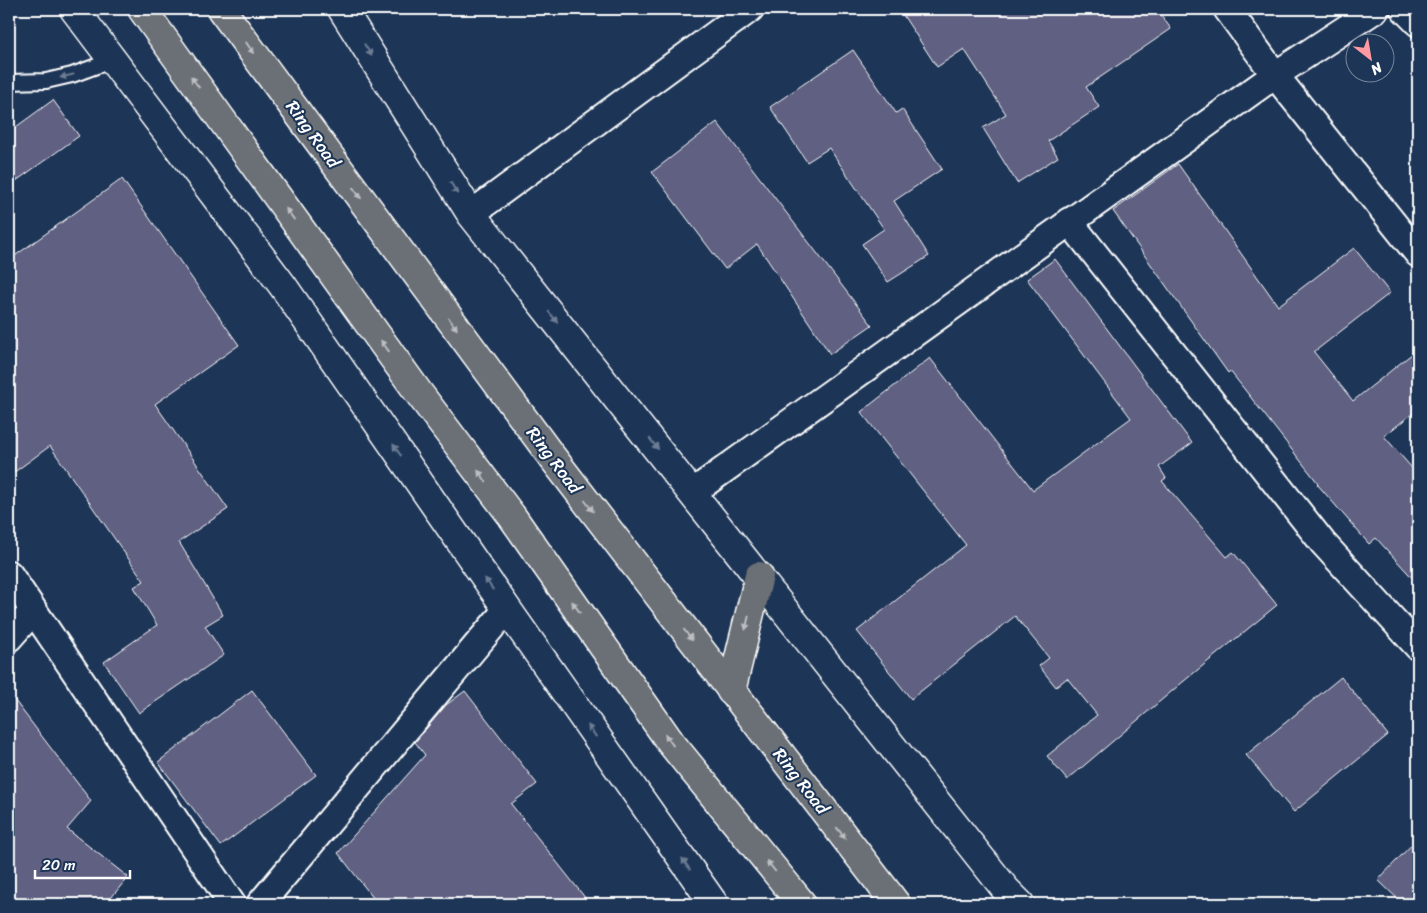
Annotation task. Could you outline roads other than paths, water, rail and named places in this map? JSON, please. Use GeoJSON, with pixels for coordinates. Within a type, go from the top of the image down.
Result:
{"type":"FeatureCollection","features":[{"type":"Feature","properties":{"kind":"highway"},"geometry":{"type":"LineString","coordinates":[[142,9],[418,392],[511,516],[672,743],[802,904]]}},
{"type":"Feature","properties":{"kind":"highway","name":"Ring Road"},"geometry":{"type":"LineString","coordinates":[[221,9],[549,453],[896,904]]}},
{"type":"Feature","properties":{"kind":"highway"},"geometry":{"type":"LineString","coordinates":[[731,691],[759,576]]}},
{"type":"Feature","properties":{"kind":"street"},"geometry":{"type":"LineString","coordinates":[[74,9],[283,286],[714,904]]}},
{"type":"Feature","properties":{"kind":"street"},"geometry":{"type":"LineString","coordinates":[[342,9],[470,214],[693,492],[1000,882],[1020,904]]}},
{"type":"Feature","properties":{"kind":"street"},"geometry":{"type":"LineString","coordinates":[[470,214],[750,9]]}},
{"type":"Feature","properties":{"kind":"street"},"geometry":{"type":"LineString","coordinates":[[1228,9],[1275,74],[1418,254]]}},
{"type":"Feature","properties":{"kind":"street"},"geometry":{"type":"LineString","coordinates":[[693,492],[1275,74],[1376,9]]}},
{"type":"Feature","properties":{"kind":"street"},"geometry":{"type":"LineString","coordinates":[[1404,9],[1418,23]]}},
{"type":"Feature","properties":{"kind":"street"},"geometry":{"type":"LineString","coordinates":[[1069,221],[1323,543],[1418,647]]}},
{"type":"Feature","properties":{"kind":"street"},"geometry":{"type":"LineString","coordinates":[[9,574],[232,904]]}},
{"type":"Feature","properties":{"kind":"street"},"geometry":{"type":"LineString","coordinates":[[260,904],[507,609]]}},
{"type":"Feature","properties":{"kind":"street"},"geometry":{"type":"LineString","coordinates":[[9,638],[33,611]]}},
{"type":"Feature","properties":{"kind":"lane"},"geometry":{"type":"LineString","coordinates":[[9,82],[46,81],[72,75],[113,60]]}}]}
